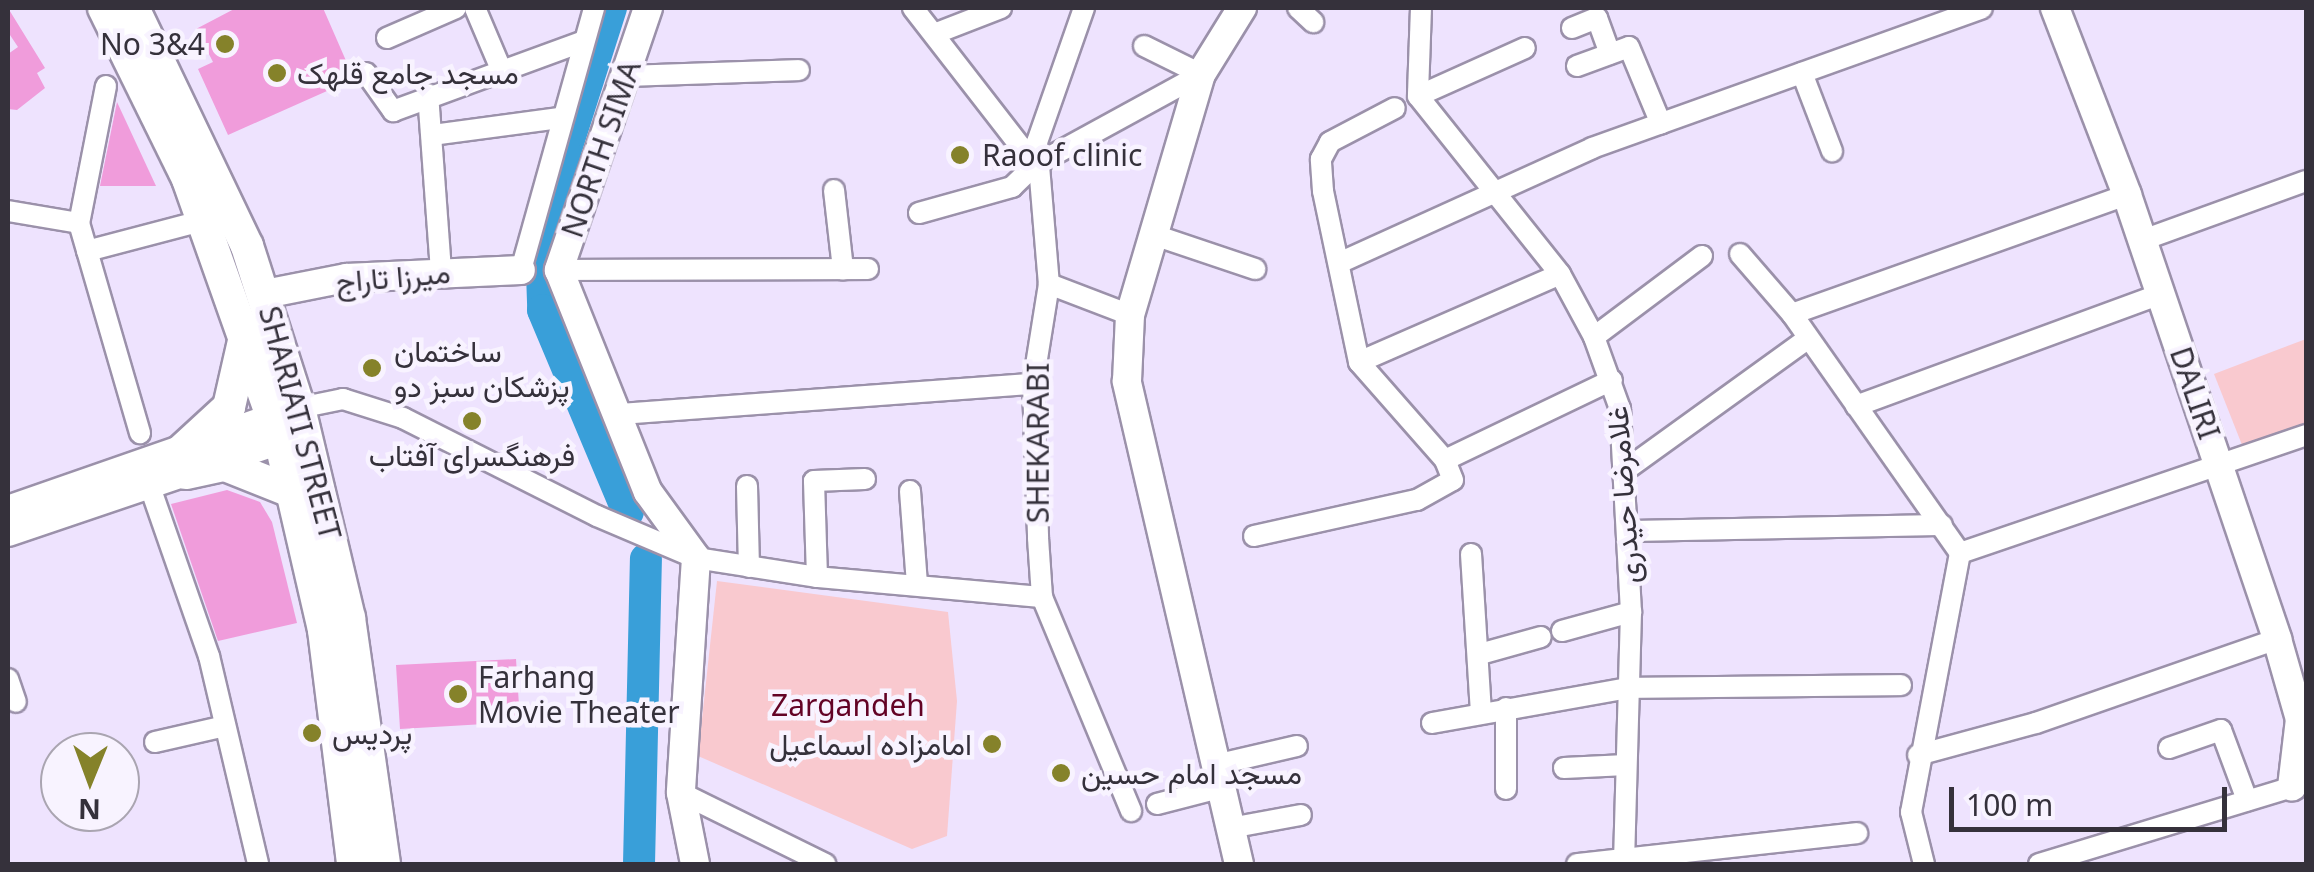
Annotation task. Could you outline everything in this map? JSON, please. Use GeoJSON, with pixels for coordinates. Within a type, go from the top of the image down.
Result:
{"type":"FeatureCollection","features":[{"type":"Feature","properties":{"kind":"main road","name":"SHARIATI STREET"},"geometry":{"type":"LineString","coordinates":[[104,8],[204,220],[243,327],[289,424],[292,492],[324,630],[353,864]]}},
{"type":"Feature","properties":{"kind":"main road","name":"SHARIATI STREET"},"geometry":{"type":"LineString","coordinates":[[133,8],[214,168],[265,294],[289,424],[349,618],[384,864]]}},
{"type":"Feature","properties":{"kind":"main road"},"geometry":{"type":"LineString","coordinates":[[183,463],[229,407],[246,358],[243,327]]}},
{"type":"Feature","properties":{"kind":"main road"},"geometry":{"type":"LineString","coordinates":[[183,463],[225,465],[292,492]]}},
{"type":"Feature","properties":{"kind":"street"},"geometry":{"type":"LineString","coordinates":[[387,38],[456,8]]}},
{"type":"Feature","properties":{"kind":"street"},"geometry":{"type":"LineString","coordinates":[[475,8],[500,67]]}},
{"type":"Feature","properties":{"kind":"street"},"geometry":{"type":"LineString","coordinates":[[522,270],[560,118],[594,8]]}},
{"type":"Feature","properties":{"kind":"street","name":"NORTH SIMA"},"geometry":{"type":"LineString","coordinates":[[648,8],[629,76],[559,270],[620,414],[648,492],[696,558]]}},
{"type":"Feature","properties":{"kind":"street"},"geometry":{"type":"LineString","coordinates":[[913,8],[1035,165]]}},
{"type":"Feature","properties":{"kind":"street"},"geometry":{"type":"LineString","coordinates":[[934,34],[1001,8]]}},
{"type":"Feature","properties":{"kind":"street"},"geometry":{"type":"LineString","coordinates":[[1240,864],[1127,381],[1130,315],[1201,74],[1242,8]]}},
{"type":"Feature","properties":{"kind":"street"},"geometry":{"type":"LineString","coordinates":[[1421,8],[1418,96],[1525,48]]}},
{"type":"Feature","properties":{"kind":"street"},"geometry":{"type":"LineString","coordinates":[[1339,263],[1661,124],[1982,8]]}},
{"type":"Feature","properties":{"kind":"street","name":"DALIRI"},"geometry":{"type":"LineString","coordinates":[[2055,8],[2143,240],[2278,639],[2300,719],[2292,787]]}},
{"type":"Feature","properties":{"kind":"street","name":"SHEKARABI"},"geometry":{"type":"LineString","coordinates":[[1082,9],[1037,142],[1035,165],[1050,284],[1033,384],[1042,597],[1131,811]]}},
{"type":"Feature","properties":{"kind":"street"},"geometry":{"type":"LineString","coordinates":[[1572,28],[1597,18],[1610,54]]}},
{"type":"Feature","properties":{"kind":"street"},"geometry":{"type":"LineString","coordinates":[[366,73],[391,111],[500,67],[582,42]]}},
{"type":"Feature","properties":{"kind":"street"},"geometry":{"type":"LineString","coordinates":[[1144,46],[1201,74]]}},
{"type":"Feature","properties":{"kind":"street"},"geometry":{"type":"LineString","coordinates":[[1577,66],[1629,47],[1661,124]]}},
{"type":"Feature","properties":{"kind":"street"},"geometry":{"type":"LineString","coordinates":[[629,76],[799,70]]}},
{"type":"Feature","properties":{"kind":"street"},"geometry":{"type":"LineString","coordinates":[[1802,73],[1832,152]]}},
{"type":"Feature","properties":{"kind":"street"},"geometry":{"type":"LineString","coordinates":[[918,213],[1012,187],[1035,165],[1201,74]]}},
{"type":"Feature","properties":{"kind":"street"},"geometry":{"type":"LineString","coordinates":[[106,86],[79,223],[140,433]]}},
{"type":"Feature","properties":{"kind":"street"},"geometry":{"type":"LineString","coordinates":[[428,94],[441,271]]}},
{"type":"Feature","properties":{"kind":"street","name":"غلامرضا حیدری"},"geometry":{"type":"LineString","coordinates":[[1418,96],[1560,274],[1612,380],[1627,469],[1629,531],[1631,612],[1624,862]]}},
{"type":"Feature","properties":{"kind":"street"},"geometry":{"type":"LineString","coordinates":[[1254,536],[1416,500],[1454,480],[1445,460],[1358,362],[1321,160],[1342,131],[1395,108]]}},
{"type":"Feature","properties":{"kind":"street"},"geometry":{"type":"LineString","coordinates":[[432,135],[560,118]]}},
{"type":"Feature","properties":{"kind":"street"},"geometry":{"type":"LineString","coordinates":[[2143,240],[2306,181]]}},
{"type":"Feature","properties":{"kind":"street"},"geometry":{"type":"LineString","coordinates":[[834,190],[843,269]]}},
{"type":"Feature","properties":{"kind":"street"},"geometry":{"type":"LineString","coordinates":[[1792,314],[2127,195]]}},
{"type":"Feature","properties":{"kind":"street"},"geometry":{"type":"LineString","coordinates":[[8,211],[79,223]]}},
{"type":"Feature","properties":{"kind":"street"},"geometry":{"type":"LineString","coordinates":[[87,251],[204,220]]}},
{"type":"Feature","properties":{"kind":"street"},"geometry":{"type":"LineString","coordinates":[[1154,235],[1255,269]]}},
{"type":"Feature","properties":{"kind":"street"},"geometry":{"type":"LineString","coordinates":[[1740,254],[1792,314],[1960,553],[1918,756],[1911,812],[1924,864]]}},
{"type":"Feature","properties":{"kind":"street"},"geometry":{"type":"LineString","coordinates":[[1594,337],[1702,256]]}},
{"type":"Feature","properties":{"kind":"street"},"geometry":{"type":"LineString","coordinates":[[559,270],[868,269]]}},
{"type":"Feature","properties":{"kind":"street","name":"میرزا تاراج"},"geometry":{"type":"LineString","coordinates":[[265,294],[441,271],[522,270]]}},
{"type":"Feature","properties":{"kind":"street"},"geometry":{"type":"LineString","coordinates":[[1358,362],[1560,274]]}},
{"type":"Feature","properties":{"kind":"street"},"geometry":{"type":"LineString","coordinates":[[1050,284],[1130,315]]}},
{"type":"Feature","properties":{"kind":"street"},"geometry":{"type":"LineString","coordinates":[[1856,406],[2161,294]]}},
{"type":"Feature","properties":{"kind":"street"},"geometry":{"type":"LineString","coordinates":[[1627,469],[1807,339]]}},
{"type":"Feature","properties":{"kind":"street"},"geometry":{"type":"LineString","coordinates":[[1445,460],[1612,380]]}},
{"type":"Feature","properties":{"kind":"street"},"geometry":{"type":"LineString","coordinates":[[620,414],[1033,384]]}},
{"type":"Feature","properties":{"kind":"street"},"geometry":{"type":"LineString","coordinates":[[8,510],[183,463],[343,400],[403,418],[597,516],[696,558],[817,577],[1042,597]]}},
{"type":"Feature","properties":{"kind":"street"},"geometry":{"type":"LineString","coordinates":[[1960,553],[2220,468],[2306,434]]}},
{"type":"Feature","properties":{"kind":"street"},"geometry":{"type":"LineString","coordinates":[[8,532],[149,484],[183,463]]}},
{"type":"Feature","properties":{"kind":"street"},"geometry":{"type":"LineString","coordinates":[[817,577],[814,481],[865,479]]}},
{"type":"Feature","properties":{"kind":"street"},"geometry":{"type":"LineString","coordinates":[[149,484],[208,656],[258,864]]}},
{"type":"Feature","properties":{"kind":"street"},"geometry":{"type":"LineString","coordinates":[[747,486],[749,567]]}},
{"type":"Feature","properties":{"kind":"street"},"geometry":{"type":"LineString","coordinates":[[910,491],[916,584]]}},
{"type":"Feature","properties":{"kind":"street"},"geometry":{"type":"LineString","coordinates":[[1629,531],[1942,525]]}},
{"type":"Feature","properties":{"kind":"street"},"geometry":{"type":"LineString","coordinates":[[1471,554],[1480,654],[1480,712]]}},
{"type":"Feature","properties":{"kind":"street"},"geometry":{"type":"LineString","coordinates":[[695,864],[681,793],[696,558]]}},
{"type":"Feature","properties":{"kind":"street"},"geometry":{"type":"LineString","coordinates":[[1562,631],[1631,612]]}},
{"type":"Feature","properties":{"kind":"street"},"geometry":{"type":"LineString","coordinates":[[1480,654],[1540,637]]}},
{"type":"Feature","properties":{"kind":"street"},"geometry":{"type":"LineString","coordinates":[[1918,756],[2036,723],[2278,639]]}},
{"type":"Feature","properties":{"kind":"street"},"geometry":{"type":"LineString","coordinates":[[8,679],[16,702]]}},
{"type":"Feature","properties":{"kind":"street"},"geometry":{"type":"LineString","coordinates":[[1432,723],[1629,688],[1901,685]]}},
{"type":"Feature","properties":{"kind":"street"},"geometry":{"type":"LineString","coordinates":[[1506,708],[1506,789]]}},
{"type":"Feature","properties":{"kind":"street"},"geometry":{"type":"LineString","coordinates":[[155,742],[225,726]]}},
{"type":"Feature","properties":{"kind":"street"},"geometry":{"type":"LineString","coordinates":[[2169,748],[2220,730],[2247,800]]}},
{"type":"Feature","properties":{"kind":"street"},"geometry":{"type":"LineString","coordinates":[[1157,804],[1297,746]]}},
{"type":"Feature","properties":{"kind":"street"},"geometry":{"type":"LineString","coordinates":[[1564,768],[1626,765]]}},
{"type":"Feature","properties":{"kind":"street"},"geometry":{"type":"LineString","coordinates":[[2039,864],[2292,787]]}},
{"type":"Feature","properties":{"kind":"street"},"geometry":{"type":"LineString","coordinates":[[681,793],[825,864]]}},
{"type":"Feature","properties":{"kind":"street"},"geometry":{"type":"LineString","coordinates":[[1230,828],[1301,815]]}},
{"type":"Feature","properties":{"kind":"street"},"geometry":{"type":"LineString","coordinates":[[1577,864],[1624,862],[1857,832]]}},
{"type":"Feature","properties":{"kind":"green space"},"geometry":{"type":"Polygon","coordinates":[[[2306,339],[2306,426],[2244,450],[2214,374],[2306,339]]]}},
{"type":"Feature","properties":{"kind":"green space","name":"Zargandeh"},"geometry":{"type":"Polygon","coordinates":[[[717,581],[948,612],[957,701],[947,836],[912,849],[698,756],[717,581]]]}},
{"type":"Feature","properties":{"kind":"building"},"geometry":{"type":"Polygon","coordinates":[[[8,8],[45,68],[37,73],[45,88],[17,110],[8,109],[8,54],[18,47],[8,32],[8,8]]]}},
{"type":"Feature","properties":{"kind":"building","name":"مسجد جامع قلهک"},"geometry":{"type":"Polygon","coordinates":[[[236,8],[323,8],[354,79],[228,135],[198,69],[213,62],[196,29],[236,8]]]}},
{"type":"Feature","properties":{"kind":"building"},"geometry":{"type":"Polygon","coordinates":[[[117,102],[156,186],[100,186],[117,102]]]}},
{"type":"Feature","properties":{"kind":"building"},"geometry":{"type":"Polygon","coordinates":[[[227,490],[260,502],[272,522],[297,623],[218,641],[171,504],[227,490]]]}},
{"type":"Feature","properties":{"kind":"building","name":"Farhang Movie Theater"},"geometry":{"type":"Polygon","coordinates":[[[516,659],[520,722],[400,729],[396,665],[516,659]]]}},
{"type":"Feature","properties":{"kind":"waterway"},"geometry":{"type":"LineString","coordinates":[[611,8],[565,152],[542,273],[543,310],[628,512]]}},
{"type":"Feature","properties":{"kind":"waterway"},"geometry":{"type":"LineString","coordinates":[[639,864],[646,559]]}},
{"type":"Feature","properties":{"kind":"place","name":"No 3&4"},"geometry":{"type":"Point","coordinates":[225,44]}},
{"type":"Feature","properties":{"kind":"place","name":"مسجد جامع قلهک"},"geometry":{"type":"Point","coordinates":[277,73]}},
{"type":"Feature","properties":{"kind":"place","name":"Raoof clinic"},"geometry":{"type":"Point","coordinates":[960,155]}},
{"type":"Feature","properties":{"kind":"place","name":"ساختمان پزشکان سبز دو"},"geometry":{"type":"Point","coordinates":[372,368]}},
{"type":"Feature","properties":{"kind":"place","name":"فرهنگسرای آفتاب"},"geometry":{"type":"Point","coordinates":[472,421]}},
{"type":"Feature","properties":{"kind":"place","name":"Farhang Movie Theater"},"geometry":{"type":"Point","coordinates":[458,694]}},
{"type":"Feature","properties":{"kind":"place","name":"پردیس"},"geometry":{"type":"Point","coordinates":[312,733]}},
{"type":"Feature","properties":{"kind":"place","name":"امامزاده اسماعیل"},"geometry":{"type":"Point","coordinates":[992,744]}},
{"type":"Feature","properties":{"kind":"place","name":"مسجد امام حسین"},"geometry":{"type":"Point","coordinates":[1061,773]}}]}
